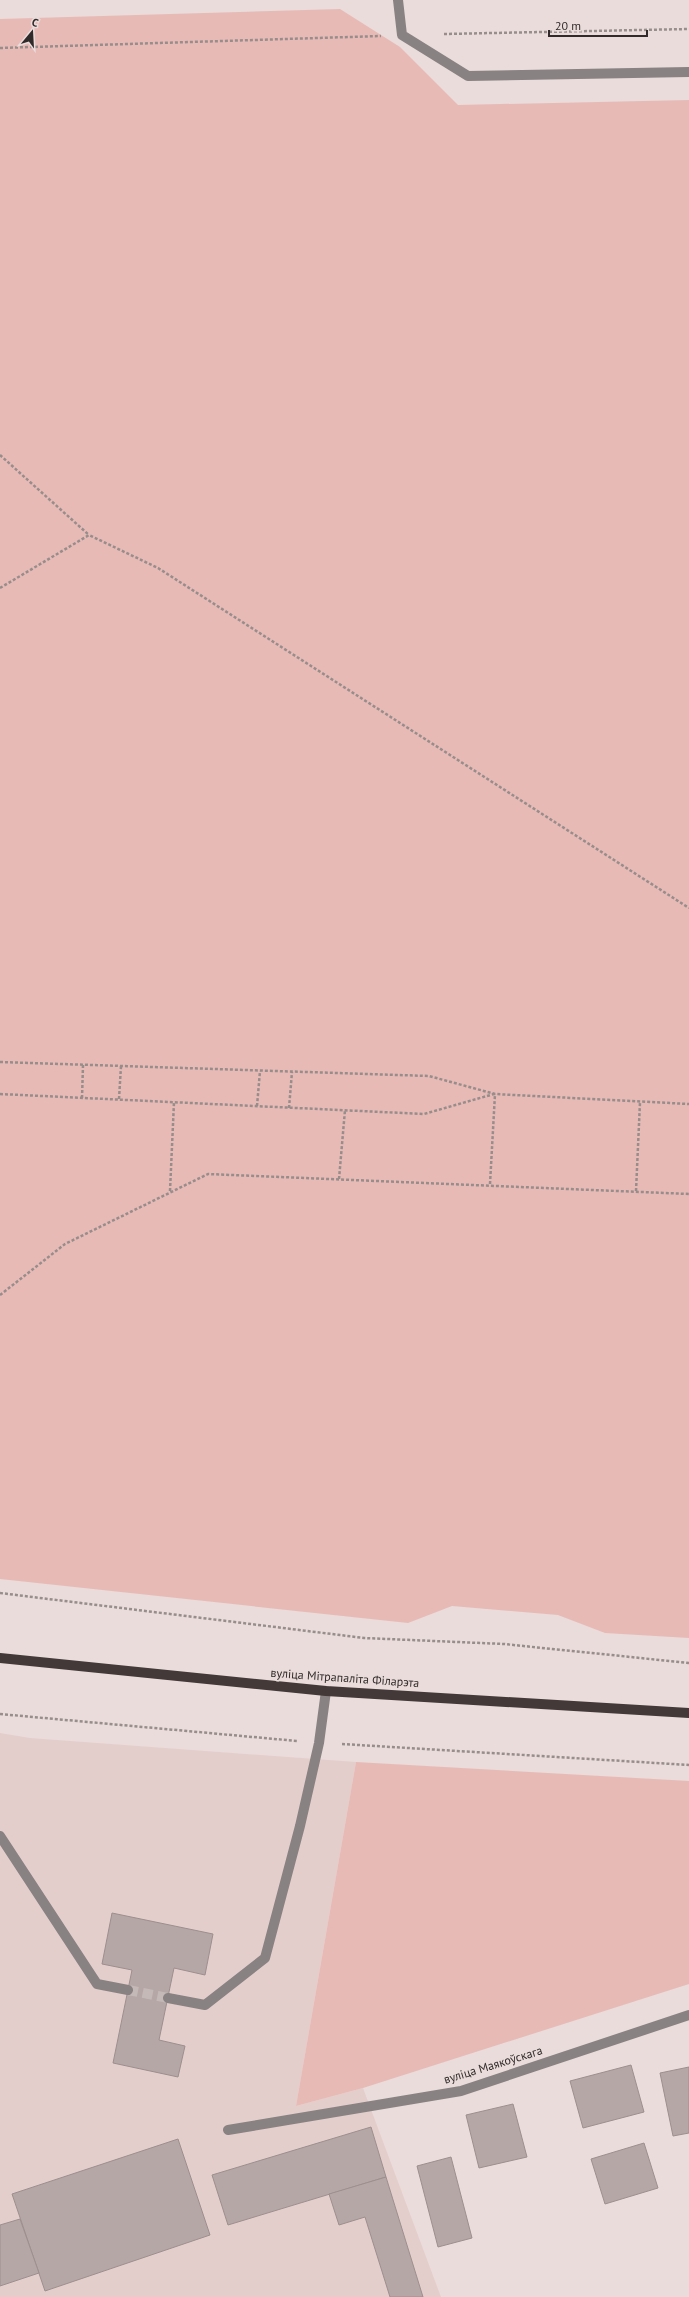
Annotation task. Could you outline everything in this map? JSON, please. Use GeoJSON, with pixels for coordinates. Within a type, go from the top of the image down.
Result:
{"type":"FeatureCollection","features":[{"type":"Feature","properties":{"kind":"main road","name":"вуліца Мітрапаліта Філарэта"},"geometry":{"type":"LineString","coordinates":[[0,1658],[326,1691],[689,1713]]}},
{"type":"Feature","properties":{"kind":"street"},"geometry":{"type":"LineString","coordinates":[[398,0],[402,35],[468,76],[689,72]]}},
{"type":"Feature","properties":{"kind":"street"},"geometry":{"type":"LineString","coordinates":[[168,1998],[205,2006],[265,1958],[300,1826],[319,1743],[326,1691]]}},
{"type":"Feature","properties":{"kind":"street"},"geometry":{"type":"LineString","coordinates":[[0,1836],[97,1984],[128,1990]]}},
{"type":"Feature","properties":{"kind":"street","name":"вуліца Маякоўскага"},"geometry":{"type":"LineString","coordinates":[[228,2130],[461,2092],[689,2015]]}},
{"type":"Feature","properties":{"kind":"path"},"geometry":{"type":"LineString","coordinates":[[442,34],[689,29]]}},
{"type":"Feature","properties":{"kind":"path"},"geometry":{"type":"LineString","coordinates":[[0,48],[402,35]]}},
{"type":"Feature","properties":{"kind":"path"},"geometry":{"type":"LineString","coordinates":[[0,455],[89,535],[158,568],[689,908]]}},
{"type":"Feature","properties":{"kind":"path"},"geometry":{"type":"LineString","coordinates":[[0,588],[89,535]]}},
{"type":"Feature","properties":{"kind":"path"},"geometry":{"type":"LineString","coordinates":[[0,1062],[429,1076],[495,1094],[689,1104]]}},
{"type":"Feature","properties":{"kind":"path"},"geometry":{"type":"LineString","coordinates":[[82,1098],[83,1065]]}},
{"type":"Feature","properties":{"kind":"path"},"geometry":{"type":"LineString","coordinates":[[119,1100],[121,1066]]}},
{"type":"Feature","properties":{"kind":"path"},"geometry":{"type":"LineString","coordinates":[[256,1106],[260,1071]]}},
{"type":"Feature","properties":{"kind":"path"},"geometry":{"type":"LineString","coordinates":[[289,1108],[292,1072]]}},
{"type":"Feature","properties":{"kind":"path"},"geometry":{"type":"LineString","coordinates":[[0,1094],[424,1114],[495,1094]]}},
{"type":"Feature","properties":{"kind":"path"},"geometry":{"type":"LineString","coordinates":[[490,1184],[495,1094]]}},
{"type":"Feature","properties":{"kind":"path"},"geometry":{"type":"LineString","coordinates":[[170,1191],[174,1102]]}},
{"type":"Feature","properties":{"kind":"path"},"geometry":{"type":"LineString","coordinates":[[636,1192],[640,1102]]}},
{"type":"Feature","properties":{"kind":"path"},"geometry":{"type":"LineString","coordinates":[[339,1179],[345,1110]]}},
{"type":"Feature","properties":{"kind":"path"},"geometry":{"type":"LineString","coordinates":[[0,1295],[65,1244],[170,1191],[208,1174],[490,1184],[689,1194]]}},
{"type":"Feature","properties":{"kind":"path"},"geometry":{"type":"LineString","coordinates":[[0,1593],[364,1638],[504,1644],[689,1663]]}},
{"type":"Feature","properties":{"kind":"path"},"geometry":{"type":"LineString","coordinates":[[0,1714],[319,1743],[689,1765]]}},
{"type":"Feature","properties":{"kind":"shaded area"},"geometry":{"type":"Polygon","coordinates":[[[340,9],[400,47],[458,105],[689,100],[689,1638],[605,1633],[558,1615],[452,1606],[408,1623],[0,1579],[0,19],[340,9]]]}},
{"type":"Feature","properties":{"kind":"shaded area"},"geometry":{"type":"Polygon","coordinates":[[[0,1733],[30,1738],[356,1762],[296,2106],[363,2088],[441,2297],[0,2297],[0,1733]]]}},
{"type":"Feature","properties":{"kind":"shaded area"},"geometry":{"type":"Polygon","coordinates":[[[356,1762],[689,1781],[689,1984],[363,2088],[296,2106],[356,1762]]]}},
{"type":"Feature","properties":{"kind":"building"},"geometry":{"type":"Polygon","coordinates":[[[112,1913],[213,1934],[205,1975],[174,1968],[159,2040],[185,2046],[178,2077],[113,2063],[132,1970],[102,1964],[112,1913]]]}},
{"type":"Feature","properties":{"kind":"building"},"geometry":{"type":"Polygon","coordinates":[[[631,2065],[644,2112],[583,2128],[570,2081],[631,2065]]]}},
{"type":"Feature","properties":{"kind":"building"},"geometry":{"type":"Polygon","coordinates":[[[689,2067],[689,2133],[673,2136],[660,2073],[689,2067]]]}},
{"type":"Feature","properties":{"kind":"building"},"geometry":{"type":"Polygon","coordinates":[[[513,2104],[527,2157],[479,2168],[466,2115],[513,2104]]]}},
{"type":"Feature","properties":{"kind":"building"},"geometry":{"type":"Polygon","coordinates":[[[371,2127],[386,2177],[228,2225],[212,2175],[371,2127]]]}},
{"type":"Feature","properties":{"kind":"building"},"geometry":{"type":"Polygon","coordinates":[[[178,2139],[210,2235],[45,2291],[12,2194],[178,2139]]]}},
{"type":"Feature","properties":{"kind":"building"},"geometry":{"type":"Polygon","coordinates":[[[644,2143],[658,2188],[605,2204],[591,2159],[644,2143]]]}},
{"type":"Feature","properties":{"kind":"building"},"geometry":{"type":"Polygon","coordinates":[[[451,2157],[472,2238],[438,2247],[417,2166],[451,2157]]]}},
{"type":"Feature","properties":{"kind":"building"},"geometry":{"type":"Polygon","coordinates":[[[386,2177],[423,2297],[390,2297],[365,2217],[339,2225],[329,2194],[386,2177]]]}},
{"type":"Feature","properties":{"kind":"building"},"geometry":{"type":"Polygon","coordinates":[[[20,2219],[39,2273],[0,2286],[0,2225],[20,2219]]]}},
{"type":"Feature","properties":{"kind":"tunnel"},"geometry":{"type":"LineString","coordinates":[[128,1990],[168,1998]]}}]}
